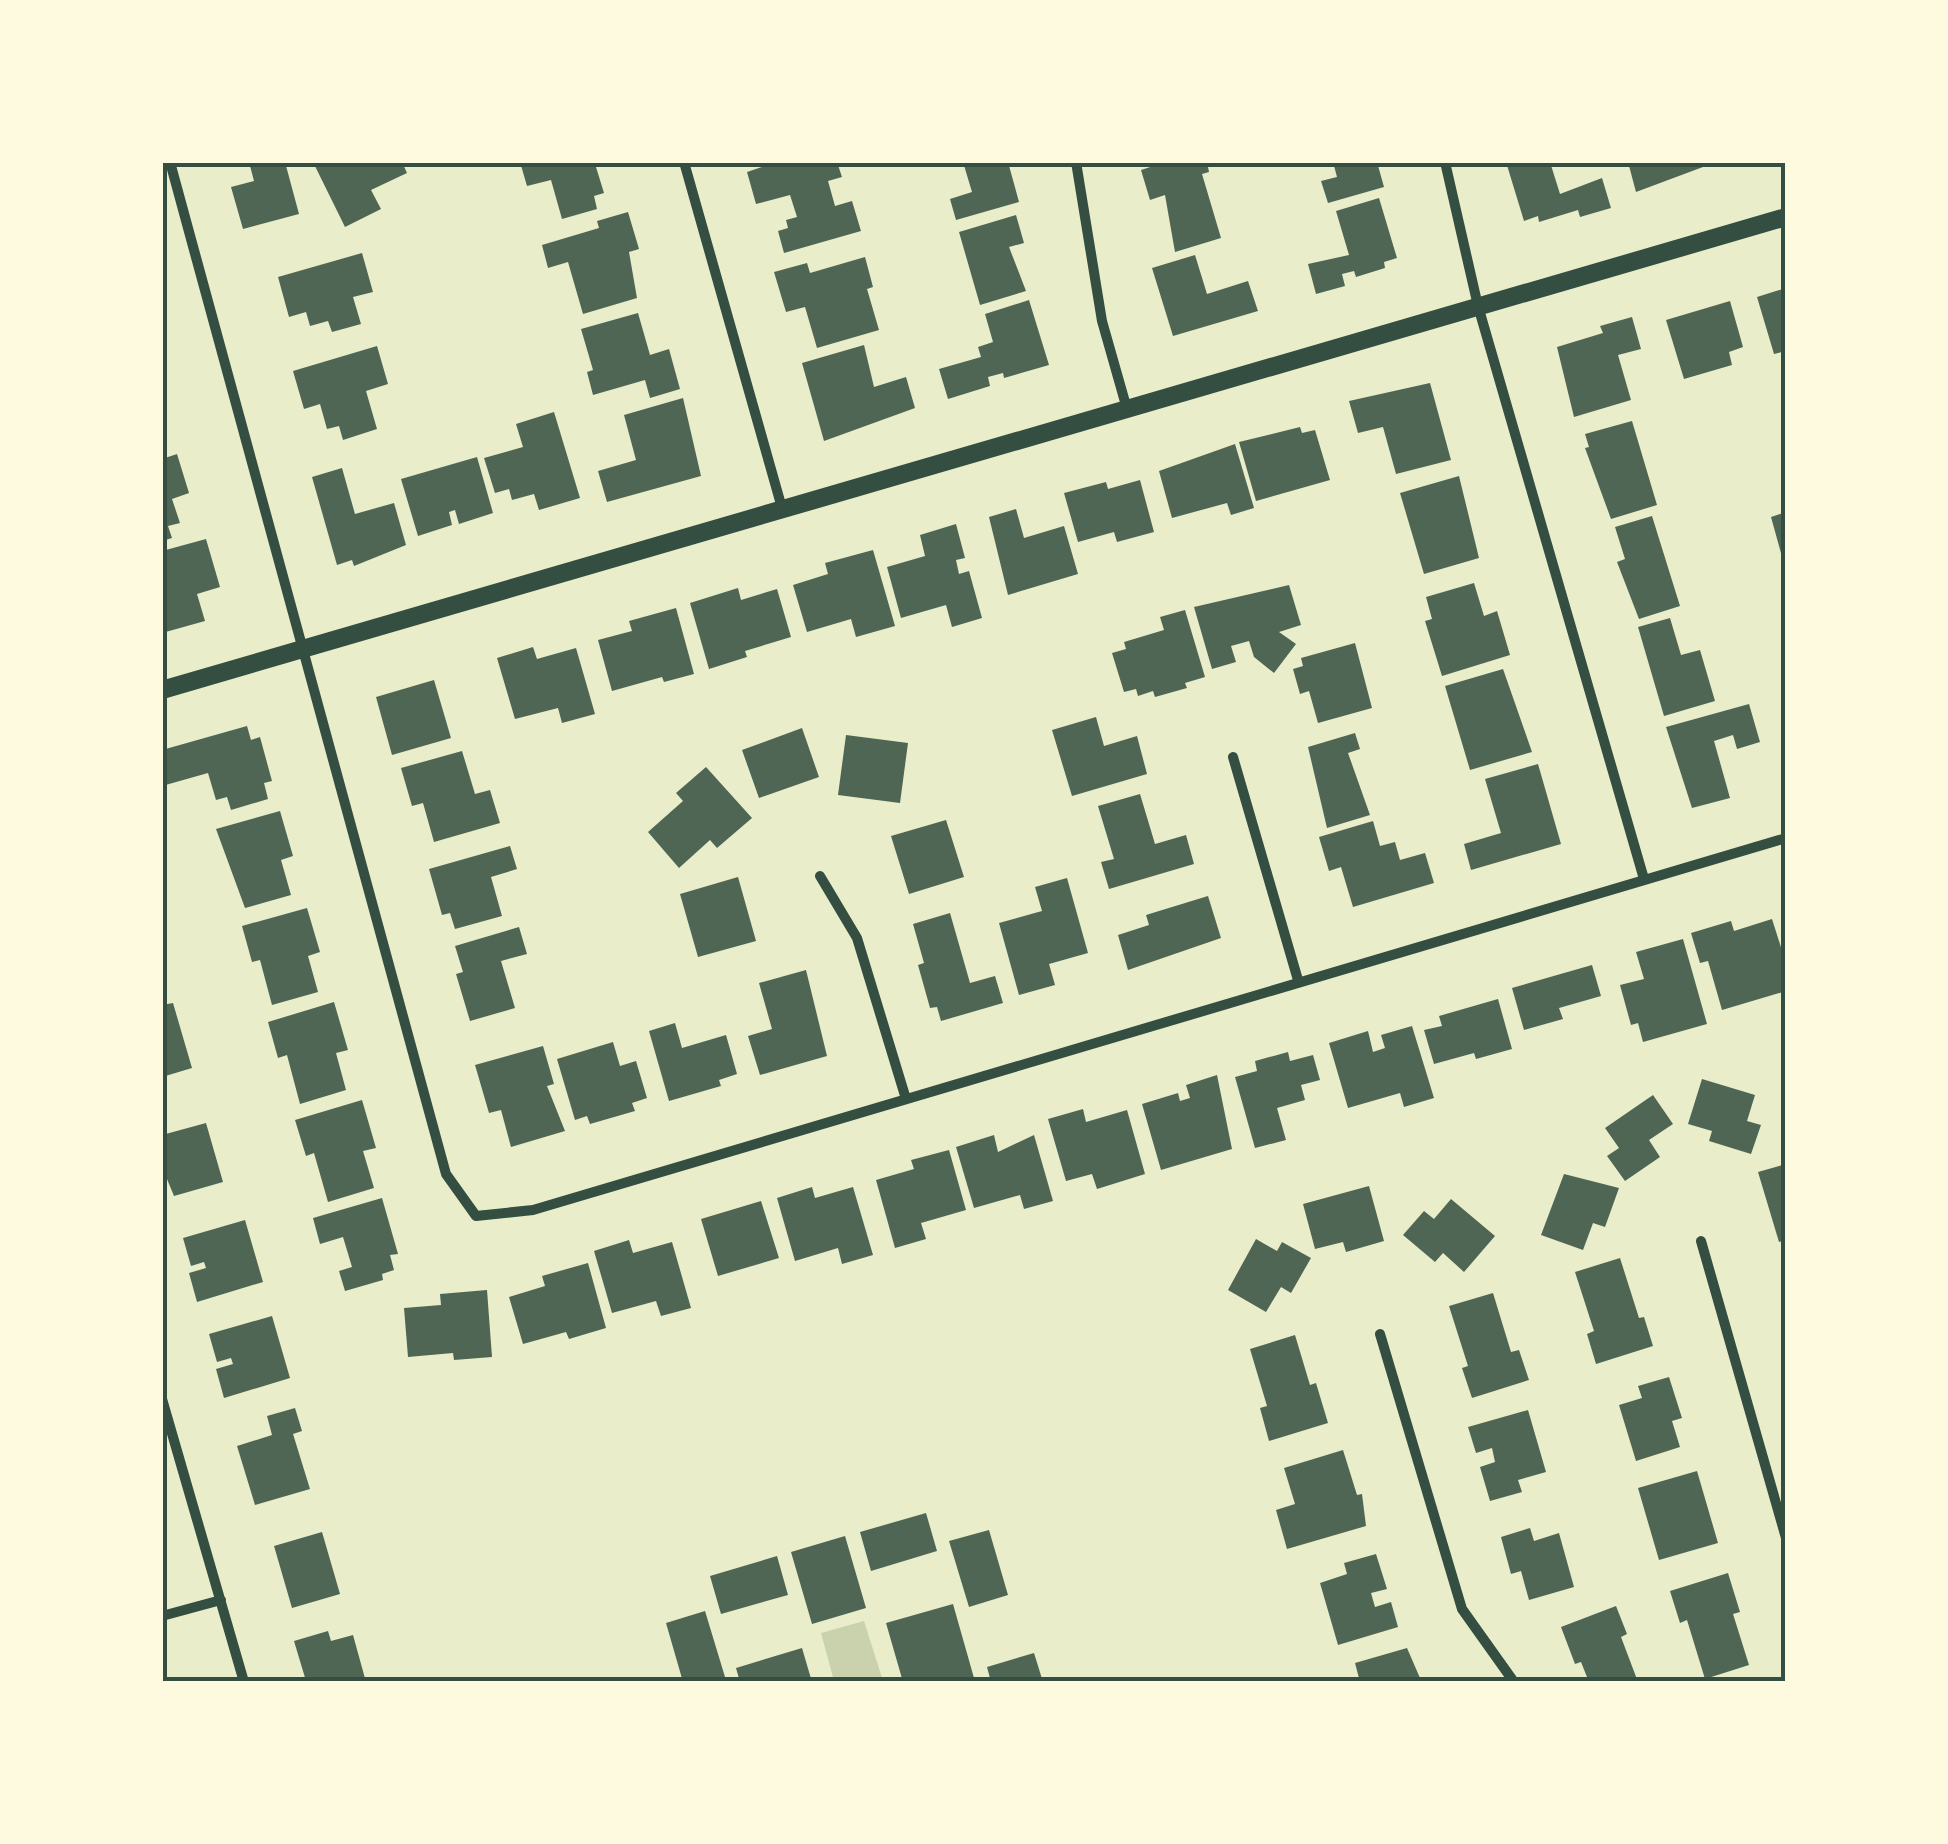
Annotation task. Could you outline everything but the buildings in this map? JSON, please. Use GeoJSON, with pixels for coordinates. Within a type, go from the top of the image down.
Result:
{"type":"FeatureCollection","features":[{"type":"Feature","properties":{"kind":"main road"},"geometry":{"type":"LineString","coordinates":[[162,690],[1786,217]]}},
{"type":"Feature","properties":{"kind":"street"},"geometry":{"type":"LineString","coordinates":[[170,162],[446,1174],[476,1216],[532,1210],[1786,838]]}},
{"type":"Feature","properties":{"kind":"street"},"geometry":{"type":"LineString","coordinates":[[684,162],[782,508]]}},
{"type":"Feature","properties":{"kind":"street"},"geometry":{"type":"LineString","coordinates":[[1076,162],[1102,322],[1127,409]]}},
{"type":"Feature","properties":{"kind":"street"},"geometry":{"type":"LineString","coordinates":[[1445,162],[1478,306],[1644,879]]}},
{"type":"Feature","properties":{"kind":"street"},"geometry":{"type":"LineString","coordinates":[[1233,757],[1298,980]]}},
{"type":"Feature","properties":{"kind":"street"},"geometry":{"type":"LineString","coordinates":[[820,876],[857,938],[906,1100]]}},
{"type":"Feature","properties":{"kind":"street"},"geometry":{"type":"LineString","coordinates":[[1701,1241],[1786,1538]]}},
{"type":"Feature","properties":{"kind":"street"},"geometry":{"type":"LineString","coordinates":[[1380,1334],[1462,1608],[1514,1682]]}},
{"type":"Feature","properties":{"kind":"street"},"geometry":{"type":"LineString","coordinates":[[162,1399],[244,1682]]}},
{"type":"Feature","properties":{"kind":"street"},"geometry":{"type":"LineString","coordinates":[[162,1616],[222,1600]]}},
{"type":"Feature","properties":{"kind":"green space"},"geometry":{"type":"Polygon","coordinates":[[[864,1621],[883,1681],[834,1681],[821,1633],[864,1621]]]}}]}
